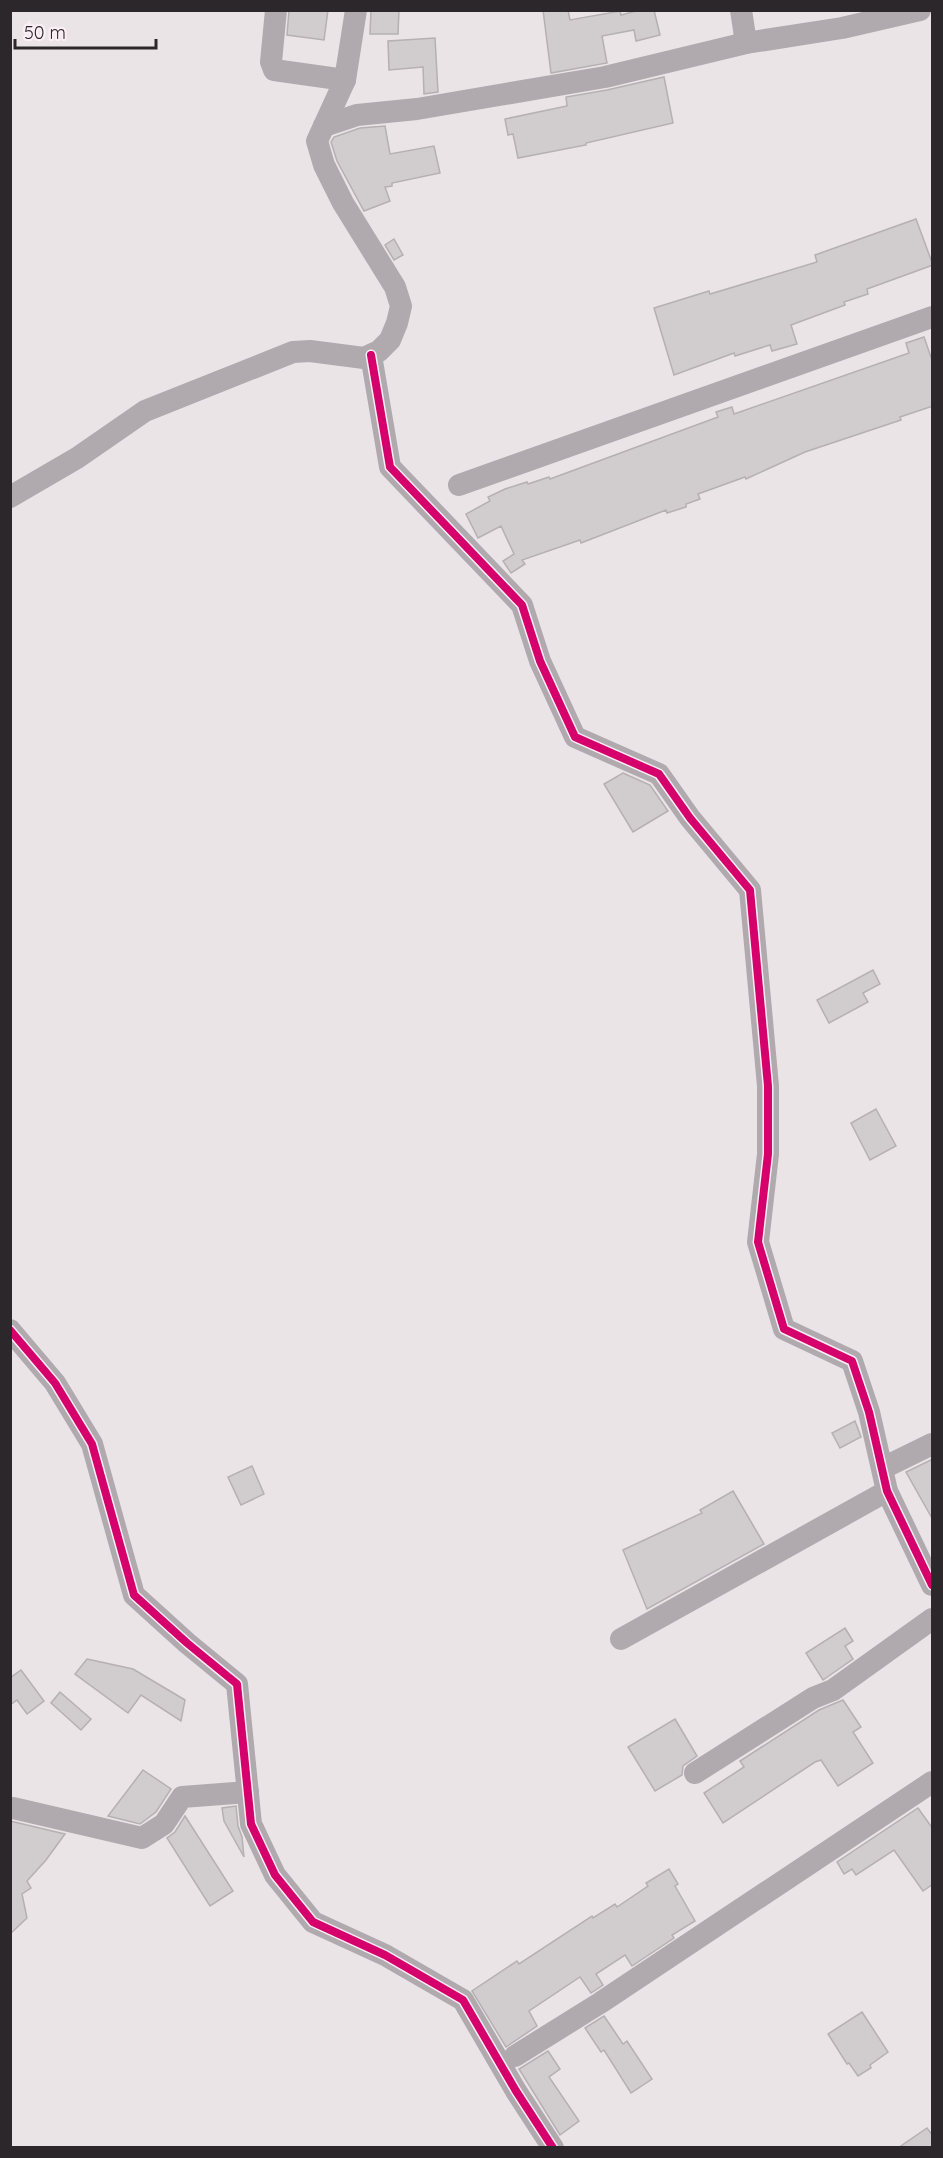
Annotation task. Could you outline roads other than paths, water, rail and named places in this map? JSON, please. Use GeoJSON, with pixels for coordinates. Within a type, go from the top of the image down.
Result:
{"type":"FeatureCollection","features":[{"type":"Feature","properties":{"kind":"street"},"geometry":{"type":"LineString","coordinates":[[276,10],[271,62],[274,70],[345,80]]}},
{"type":"Feature","properties":{"kind":"street"},"geometry":{"type":"LineString","coordinates":[[10,497],[77,458],[145,411],[293,352],[310,351],[364,358],[379,351],[390,340],[401,306],[395,287],[343,203],[324,165],[317,141],[345,80],[356,10]]}},
{"type":"Feature","properties":{"kind":"street"},"geometry":{"type":"LineString","coordinates":[[741,10],[746,43]]}},
{"type":"Feature","properties":{"kind":"street"},"geometry":{"type":"LineString","coordinates":[[324,126],[357,116],[417,109],[605,77],[746,43],[842,28],[920,10]]}},
{"type":"Feature","properties":{"kind":"street"},"geometry":{"type":"LineString","coordinates":[[459,484],[933,317]]}},
{"type":"Feature","properties":{"kind":"street"},"geometry":{"type":"LineString","coordinates":[[370,355],[390,467],[522,605],[540,661],[575,737],[659,774],[690,818],[750,890],[768,1086],[768,1154],[758,1242],[784,1329],[852,1361],[869,1412],[887,1491],[933,1585]]}},
{"type":"Feature","properties":{"kind":"street"},"geometry":{"type":"LineString","coordinates":[[10,1330],[55,1383],[92,1444],[134,1595],[237,1684],[251,1824],[274,1875],[313,1922],[386,1955],[464,2000],[516,2091],[553,2148]]}},
{"type":"Feature","properties":{"kind":"street"},"geometry":{"type":"LineString","coordinates":[[883,1468],[933,1444]]}},
{"type":"Feature","properties":{"kind":"street"},"geometry":{"type":"LineString","coordinates":[[621,1640],[887,1491]]}},
{"type":"Feature","properties":{"kind":"street"},"geometry":{"type":"LineString","coordinates":[[695,1773],[813,1698],[834,1690],[933,1619]]}},
{"type":"Feature","properties":{"kind":"street"},"geometry":{"type":"LineString","coordinates":[[515,2056],[600,2003],[933,1782]]}},
{"type":"Feature","properties":{"kind":"street"},"geometry":{"type":"LineString","coordinates":[[13,1809],[142,1838],[164,1824],[182,1797],[248,1792]]}}]}
